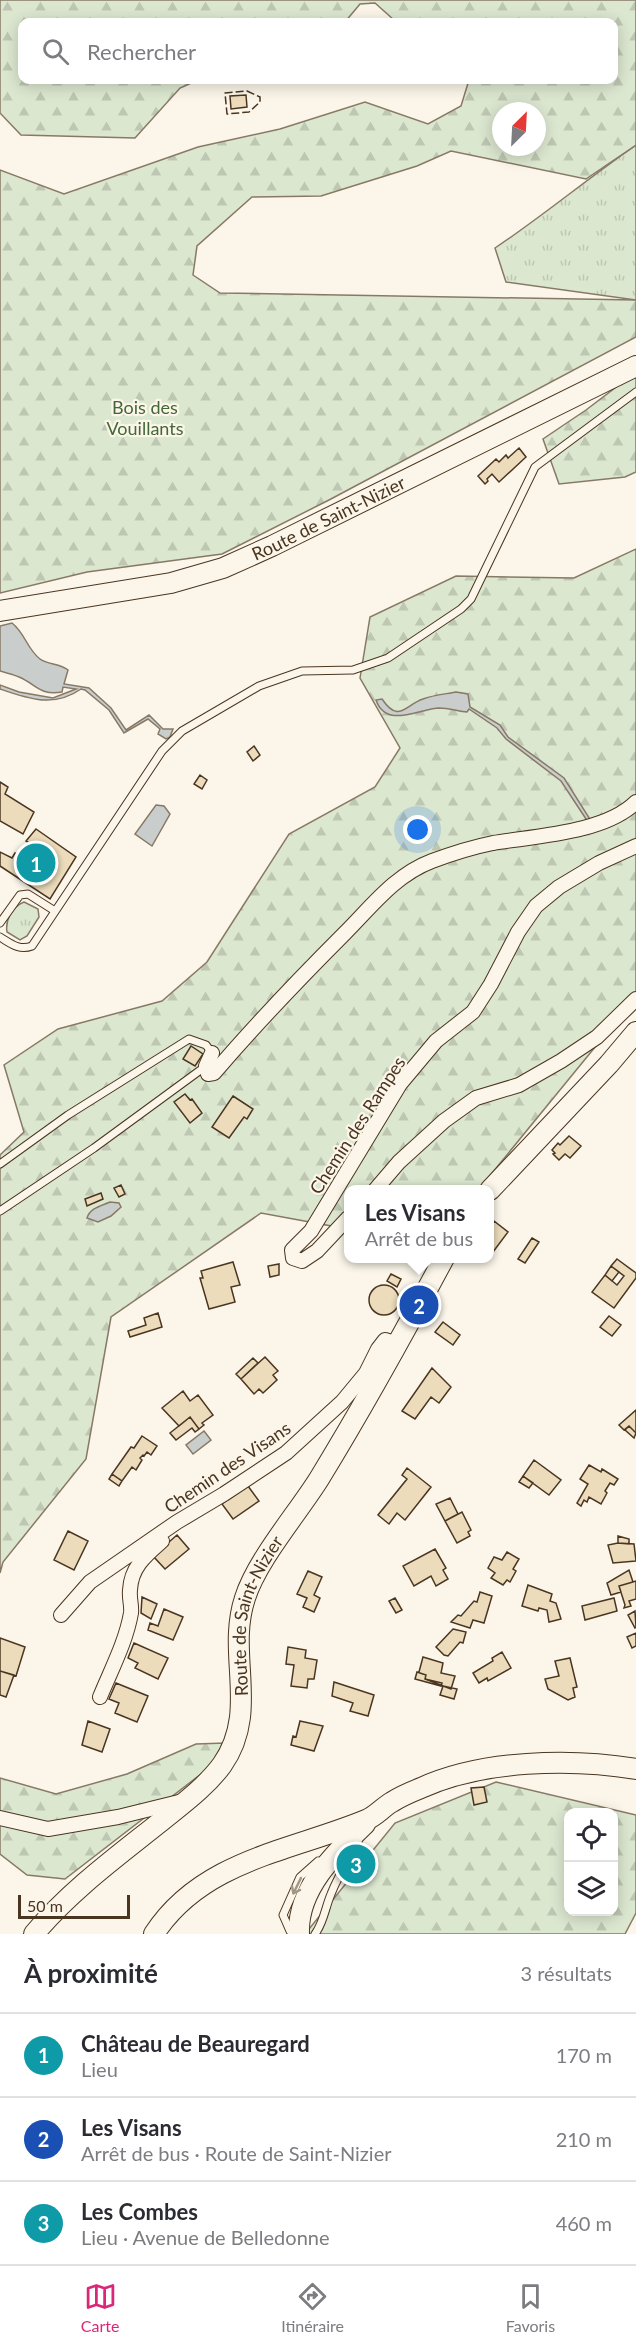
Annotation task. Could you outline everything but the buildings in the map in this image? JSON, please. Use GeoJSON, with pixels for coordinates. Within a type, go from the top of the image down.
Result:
{"type":"FeatureCollection","features":[{"type":"Feature","properties":{"kind":"main road","name":"Route de Saint-Nizier"},"geometry":{"type":"LineString","coordinates":[[0,611],[160,585],[223,568],[356,506],[636,366]]}},
{"type":"Feature","properties":{"kind":"main road"},"geometry":{"type":"LineString","coordinates":[[494,1185],[609,1064],[636,1032]]}},
{"type":"Feature","properties":{"kind":"main road","name":"Route de Saint-Nizier"},"geometry":{"type":"LineString","coordinates":[[34,1934],[73,1892],[188,1800],[222,1764],[240,1723],[243,1700],[238,1627],[245,1597],[264,1561],[343,1440],[441,1263]]}},
{"type":"Feature","properties":{"kind":"main road"},"geometry":{"type":"LineString","coordinates":[[297,1934],[304,1901],[318,1876],[338,1849],[392,1802],[423,1786],[469,1773],[537,1763],[574,1762],[636,1769]]}},
{"type":"Feature","properties":{"kind":"main road"},"geometry":{"type":"LineString","coordinates":[[154,1934],[164,1918],[183,1900],[226,1870],[369,1820]]}},
{"type":"Feature","properties":{"kind":"street"},"geometry":{"type":"LineString","coordinates":[[209,1060],[208,1074],[214,1073],[268,1011],[394,881],[430,862],[490,844],[580,828],[606,820],[629,810],[636,802]]}},
{"type":"Feature","properties":{"kind":"street","name":"Chemin des Rampes"},"geometry":{"type":"LineString","coordinates":[[344,1222],[317,1251],[302,1261],[293,1258],[292,1250],[311,1231],[400,1084],[436,1041],[473,1012],[491,984],[518,932],[537,906],[559,887],[599,863],[636,846]]}},
{"type":"Feature","properties":{"kind":"street"},"geometry":{"type":"LineString","coordinates":[[379,1185],[399,1162],[444,1121],[476,1098],[519,1085],[561,1061],[597,1037],[636,999]]}},
{"type":"Feature","properties":{"kind":"street","name":"Chemin des Visans"},"geometry":{"type":"LineString","coordinates":[[61,1615],[90,1582],[286,1453],[342,1402],[366,1373],[378,1348],[385,1340],[398,1344]]}},
{"type":"Feature","properties":{"kind":"street"},"geometry":{"type":"LineString","coordinates":[[100,1697],[123,1640],[131,1612],[132,1575],[139,1563],[192,1513]]}},
{"type":"Feature","properties":{"kind":"street"},"geometry":{"type":"LineString","coordinates":[[0,1818],[48,1829],[118,1817],[188,1800]]}},
{"type":"Feature","properties":{"kind":"lane"},"geometry":{"type":"LineString","coordinates":[[0,937],[18,948],[26,949],[32,946],[162,751],[182,731],[259,686],[281,678],[302,671],[353,670],[388,658],[461,609],[471,599],[535,467],[636,392]]}},
{"type":"Feature","properties":{"kind":"lane"},"geometry":{"type":"LineString","coordinates":[[0,923],[20,895],[28,894],[55,911]]}},
{"type":"Feature","properties":{"kind":"lane"},"geometry":{"type":"LineString","coordinates":[[0,1164],[68,1115],[189,1039],[206,1045],[209,1060],[94,1148],[0,1211]]}},
{"type":"Feature","properties":{"kind":"lane"},"geometry":{"type":"LineString","coordinates":[[315,1934],[323,1923],[325,1908],[337,1880],[369,1820]]}},
{"type":"Feature","properties":{"kind":"green space","name":"Bois des Vouillants"},"geometry":{"type":"Polygon","coordinates":[[[0,0],[636,0],[636,145],[586,179],[451,151],[417,166],[321,196],[252,197],[197,246],[193,275],[220,293],[636,300],[636,337],[329,500],[222,554],[87,572],[0,593],[0,170],[64,194],[198,147],[280,129],[365,102],[428,124],[461,106],[468,84],[618,84],[618,18],[392,18],[375,3],[360,4],[348,18],[18,18],[18,84],[189,84],[180,88],[135,138],[21,135],[0,113],[0,0]]]}},
{"type":"Feature","properties":{"kind":"green space"},"geometry":{"type":"Polygon","coordinates":[[[636,145],[636,300],[506,282],[495,248],[636,145]]]}},
{"type":"Feature","properties":{"kind":"green space"},"geometry":{"type":"Polygon","coordinates":[[[636,372],[636,472],[625,477],[559,484],[543,439],[636,372]]]}},
{"type":"Feature","properties":{"kind":"green space"},"geometry":{"type":"Polygon","coordinates":[[[636,549],[636,997],[482,1185],[344,1185],[344,1228],[261,1213],[111,1317],[86,1459],[3,1562],[0,1573],[0,1155],[24,1132],[4,1065],[58,1029],[162,1001],[207,962],[289,834],[375,787],[400,748],[360,678],[370,617],[456,576],[574,578],[636,549]]]}},
{"type":"Feature","properties":{"kind":"green space"},"geometry":{"type":"Polygon","coordinates":[[[24,902],[38,909],[39,917],[27,936],[20,940],[7,932],[7,923],[10,914],[24,902]]]}},
{"type":"Feature","properties":{"kind":"green space"},"geometry":{"type":"Polygon","coordinates":[[[225,1743],[214,1764],[65,1879],[27,1875],[0,1854],[0,1778],[56,1794],[127,1774],[196,1744],[225,1743]]]}},
{"type":"Feature","properties":{"kind":"green space"},"geometry":{"type":"Polygon","coordinates":[[[496,1782],[606,1808],[564,1808],[564,1916],[618,1916],[618,1811],[636,1815],[636,1913],[625,1934],[305,1934],[395,1823],[496,1782]]]}},
{"type":"Feature","properties":{"kind":"shaded area"},"geometry":{"type":"Polygon","coordinates":[[[12,623],[40,659],[68,670],[64,684],[89,688],[111,708],[126,730],[149,715],[163,729],[173,729],[170,737],[166,739],[158,734],[160,729],[148,719],[124,733],[109,710],[85,690],[81,689],[61,698],[41,700],[0,689],[0,685],[19,692],[53,698],[76,689],[63,687],[62,692],[43,691],[17,676],[0,671],[0,626],[12,623]]]}},
{"type":"Feature","properties":{"kind":"shaded area"},"geometry":{"type":"Polygon","coordinates":[[[456,692],[468,694],[470,707],[500,725],[508,737],[564,778],[593,824],[590,825],[561,781],[506,739],[497,728],[469,709],[467,712],[439,708],[395,716],[381,709],[376,700],[382,699],[398,712],[427,698],[456,692]]]}},
{"type":"Feature","properties":{"kind":"shaded area"},"geometry":{"type":"Polygon","coordinates":[[[156,805],[164,806],[170,814],[152,846],[135,834],[156,805]]]}},
{"type":"Feature","properties":{"kind":"shaded area"},"geometry":{"type":"Polygon","coordinates":[[[110,1202],[119,1203],[121,1207],[111,1216],[98,1222],[87,1218],[93,1210],[110,1202]]]}},
{"type":"Feature","properties":{"kind":"shaded area"},"geometry":{"type":"Polygon","coordinates":[[[204,1431],[211,1440],[193,1454],[186,1445],[204,1431]]]}},
{"type":"Feature","properties":{"kind":"fence"},"geometry":{"type":"LineString","coordinates":[[247,91],[260,97],[260,102],[249,112],[227,114],[225,93],[247,91]]}},
{"type":"Feature","properties":{"kind":"place","name":"Château de Beauregard"},"geometry":{"type":"Point","coordinates":[36,863]}},
{"type":"Feature","properties":{"kind":"place","name":"Les Visans"},"geometry":{"type":"Point","coordinates":[419,1305]}},
{"type":"Feature","properties":{"kind":"place","name":"Les Combes"},"geometry":{"type":"Point","coordinates":[356,1864]}}]}
